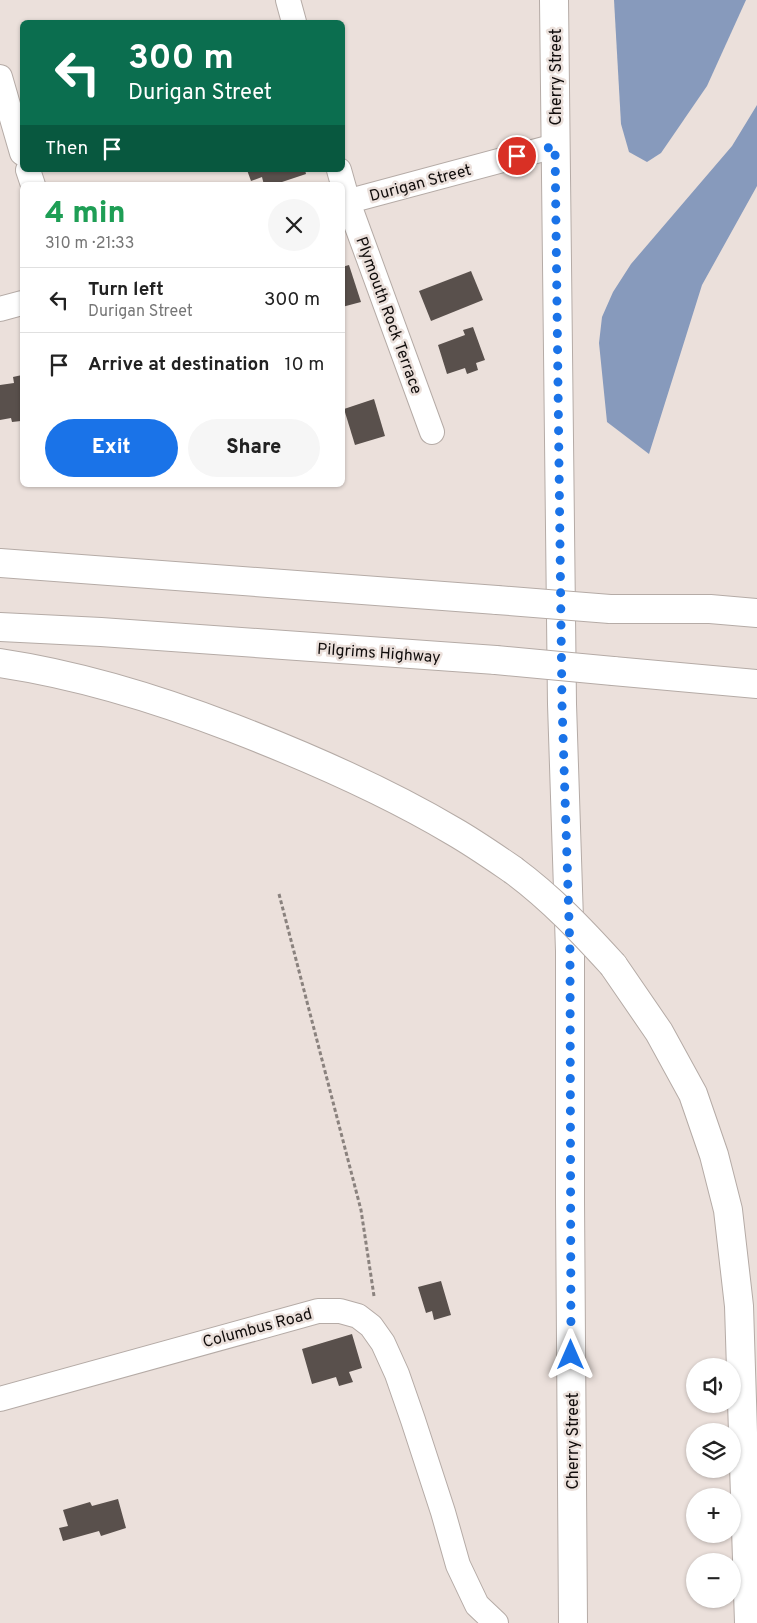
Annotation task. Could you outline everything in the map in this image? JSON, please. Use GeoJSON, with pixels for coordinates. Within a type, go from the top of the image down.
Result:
{"type":"FeatureCollection","features":[{"type":"Feature","properties":{"kind":"main road","name":"Cherry Street"},"geometry":{"type":"LineString","coordinates":[[554,0],[562,704],[570,951],[573,1623]]}},
{"type":"Feature","properties":{"kind":"main road"},"geometry":{"type":"LineString","coordinates":[[0,563],[610,609],[710,609],[757,613]]}},
{"type":"Feature","properties":{"kind":"main road","name":"Pilgrims Highway"},"geometry":{"type":"LineString","coordinates":[[0,627],[111,632],[496,660],[757,684]]}},
{"type":"Feature","properties":{"kind":"main road"},"geometry":{"type":"LineString","coordinates":[[0,663],[39,669],[123,691],[192,712],[331,769],[453,831],[514,870],[557,906],[613,965],[659,1032],[693,1094],[714,1155],[728,1210],[739,1306],[749,1623]]}},
{"type":"Feature","properties":{"kind":"street"},"geometry":{"type":"LineString","coordinates":[[288,0],[293,20]]}},
{"type":"Feature","properties":{"kind":"street"},"geometry":{"type":"LineString","coordinates":[[0,78],[20,146]]}},
{"type":"Feature","properties":{"kind":"street","name":"Durigan Street"},"geometry":{"type":"LineString","coordinates":[[345,202],[555,146]]}},
{"type":"Feature","properties":{"kind":"street","name":"Plymouth Rock Terrace"},"geometry":{"type":"LineString","coordinates":[[345,202],[432,432]]}},
{"type":"Feature","properties":{"kind":"street"},"geometry":{"type":"LineString","coordinates":[[0,309],[20,304]]}},
{"type":"Feature","properties":{"kind":"street","name":"Columbus Road"},"geometry":{"type":"LineString","coordinates":[[0,1400],[318,1310],[340,1311],[358,1316],[371,1326],[384,1343],[397,1374],[427,1460],[458,1564],[477,1605],[496,1623]]}},
{"type":"Feature","properties":{"kind":"path"},"geometry":{"type":"LineString","coordinates":[[279,894],[361,1210],[374,1297]]}},
{"type":"Feature","properties":{"kind":"water"},"geometry":{"type":"Polygon","coordinates":[[[614,0],[746,0],[707,86],[661,153],[647,162],[629,152],[621,124],[614,0]]]}},
{"type":"Feature","properties":{"kind":"water"},"geometry":{"type":"Polygon","coordinates":[[[757,105],[757,186],[702,285],[649,454],[607,422],[599,343],[602,317],[613,292],[631,264],[732,146],[757,105]]]}},
{"type":"Feature","properties":{"kind":"building"},"geometry":{"type":"Polygon","coordinates":[[[248,172],[306,172],[306,174],[282,182],[263,182],[262,177],[251,181],[248,172]]]}},
{"type":"Feature","properties":{"kind":"building"},"geometry":{"type":"Polygon","coordinates":[[[349,265],[361,302],[345,306],[345,266],[349,265]]]}},
{"type":"Feature","properties":{"kind":"building"},"geometry":{"type":"Polygon","coordinates":[[[471,271],[483,300],[431,321],[419,291],[471,271]]]}},
{"type":"Feature","properties":{"kind":"building"},"geometry":{"type":"Polygon","coordinates":[[[473,327],[485,360],[476,363],[478,370],[467,374],[465,368],[447,374],[438,345],[465,335],[463,330],[473,327]]]}},
{"type":"Feature","properties":{"kind":"building"},"geometry":{"type":"Polygon","coordinates":[[[20,375],[20,421],[12,422],[11,418],[0,420],[0,385],[14,383],[13,377],[20,375]]]}},
{"type":"Feature","properties":{"kind":"building"},"geometry":{"type":"Polygon","coordinates":[[[374,399],[385,436],[355,445],[345,409],[374,399]]]}},
{"type":"Feature","properties":{"kind":"building"},"geometry":{"type":"Polygon","coordinates":[[[441,1281],[451,1315],[434,1320],[432,1311],[426,1313],[418,1287],[441,1281]]]}},
{"type":"Feature","properties":{"kind":"building"},"geometry":{"type":"Polygon","coordinates":[[[352,1334],[362,1368],[349,1372],[353,1382],[339,1386],[336,1377],[312,1384],[302,1349],[352,1334]]]}},
{"type":"Feature","properties":{"kind":"building"},"geometry":{"type":"Polygon","coordinates":[[[118,1499],[126,1528],[101,1536],[99,1531],[63,1541],[59,1528],[68,1526],[63,1510],[90,1502],[92,1506],[118,1499]]]}},
{"type":"Feature","properties":{"kind":"route"},"geometry":{"type":"LineString","coordinates":[[517,156],[555,146],[562,704],[570,951],[571,1355]]}}]}
